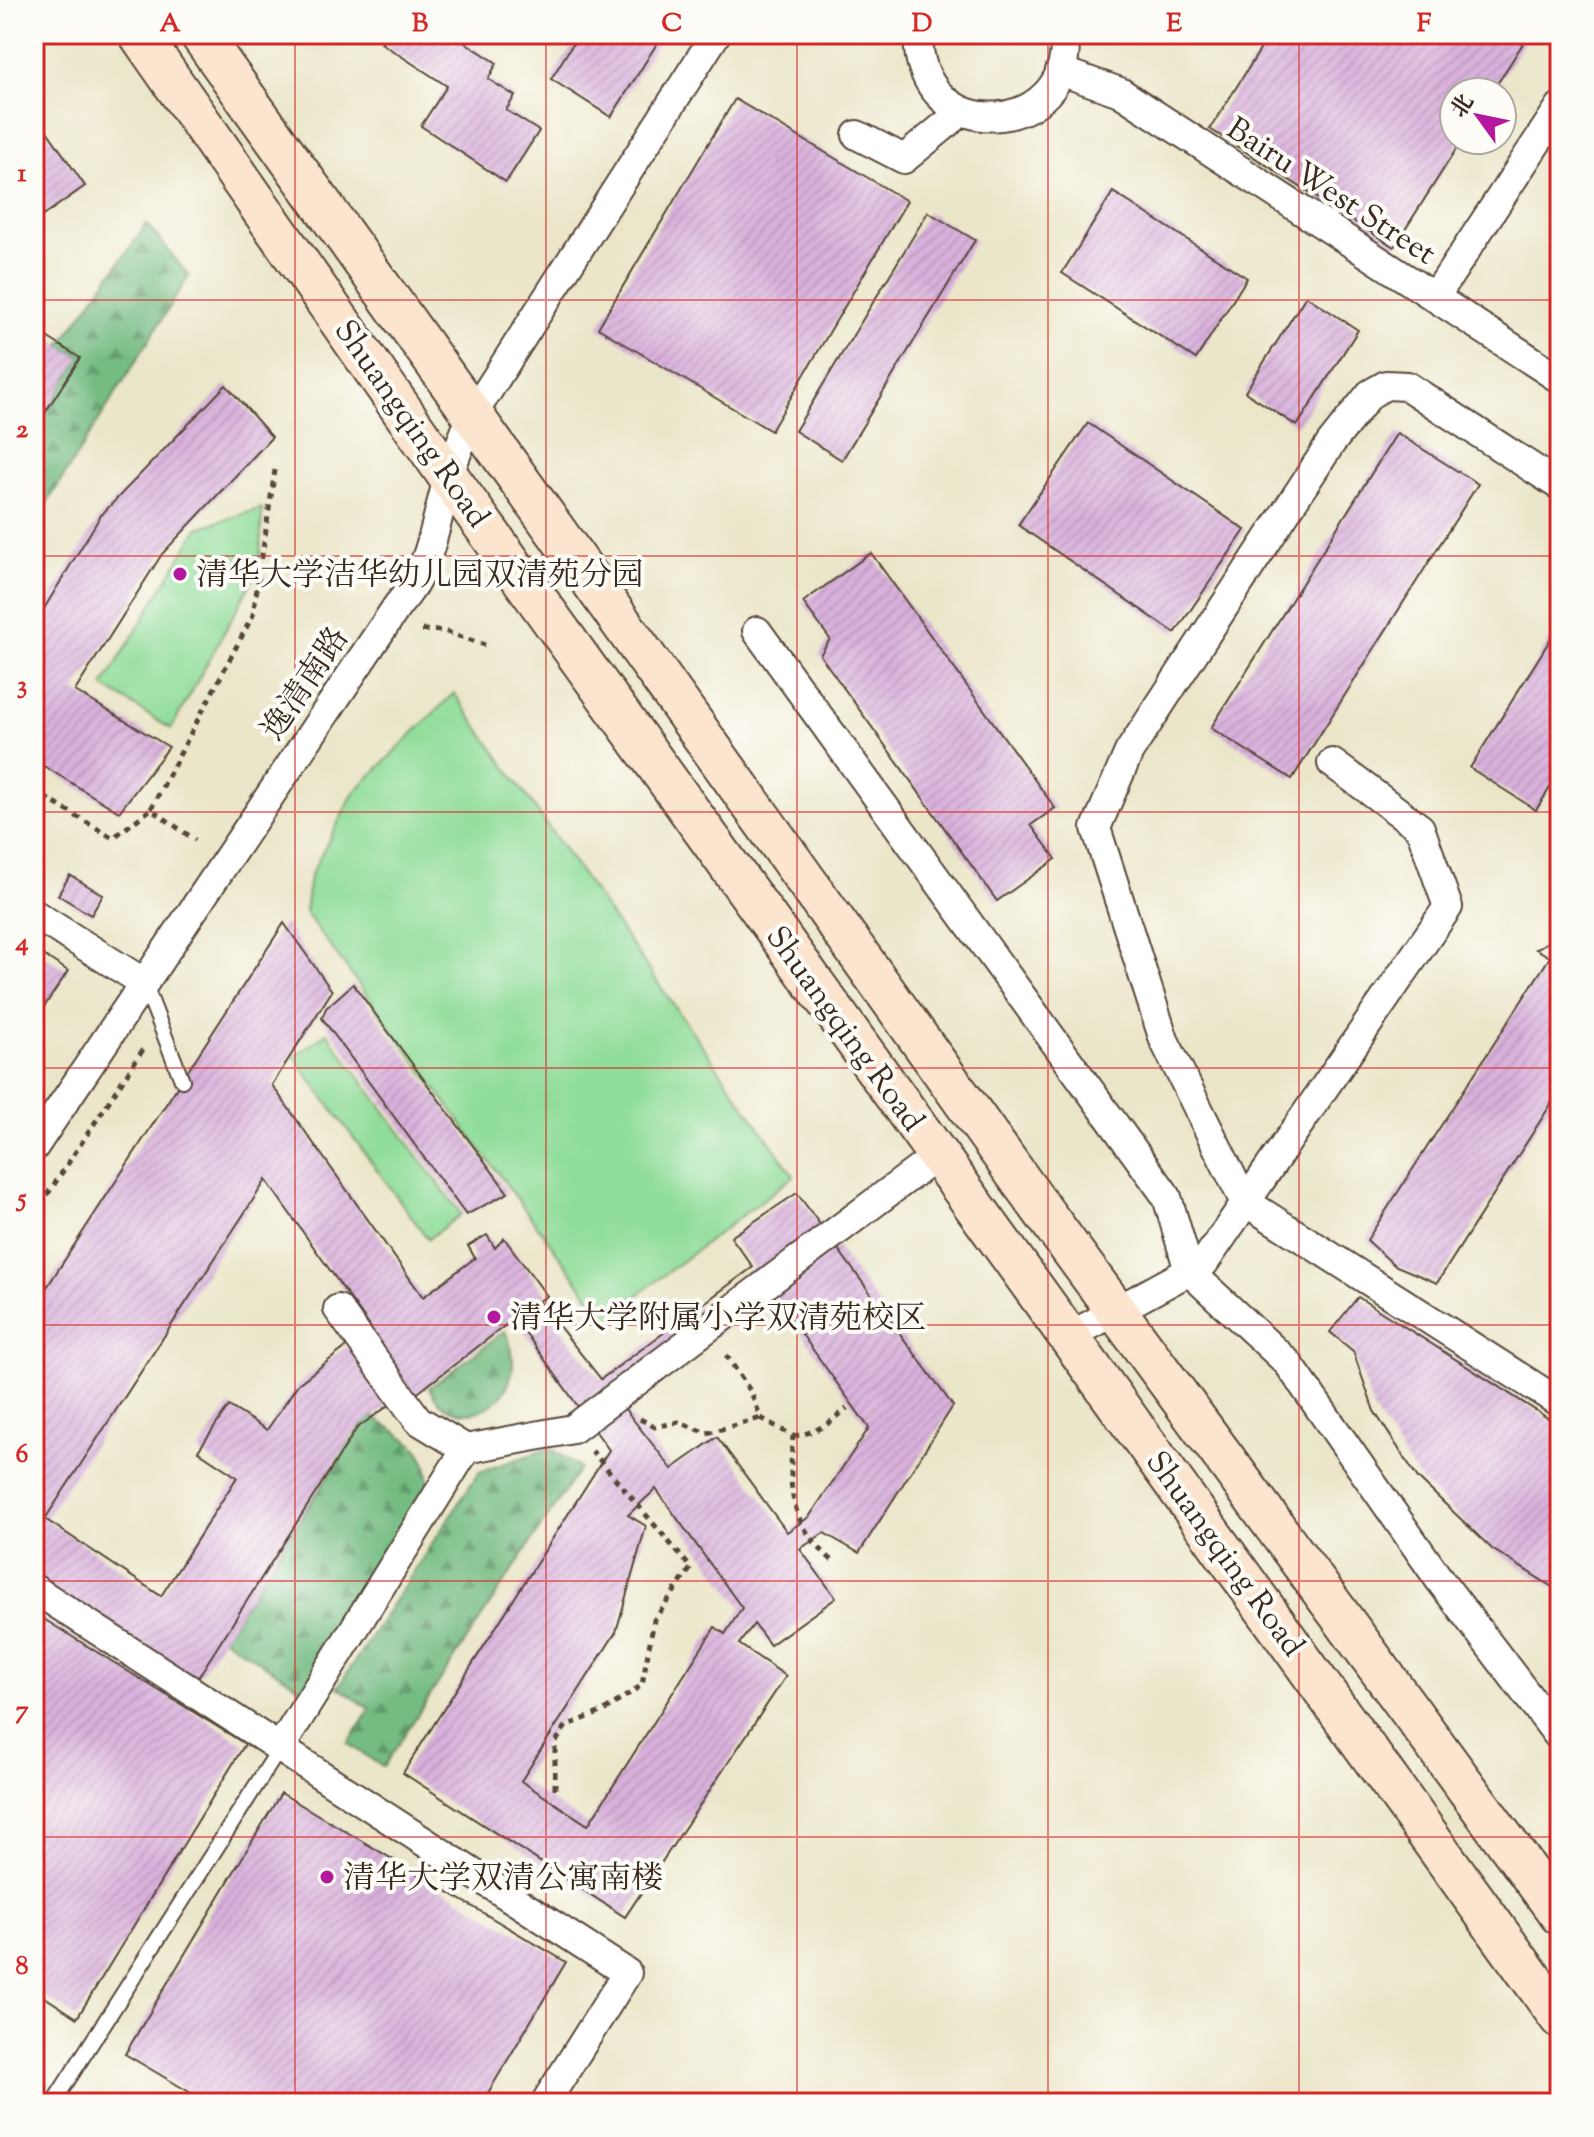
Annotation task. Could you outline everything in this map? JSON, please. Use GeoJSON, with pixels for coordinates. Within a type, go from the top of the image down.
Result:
{"type":"FeatureCollection","features":[{"type":"Feature","properties":{"kind":"main road","name":"Shuangqing Road"},"geometry":{"type":"LineString","coordinates":[[139,34],[448,476],[1560,2018]]}},
{"type":"Feature","properties":{"kind":"main road","name":"Shuangqing Road"},"geometry":{"type":"LineString","coordinates":[[200,34],[841,933],[1560,1915]]}},
{"type":"Feature","properties":{"kind":"street","name":"逸清南路"},"geometry":{"type":"LineString","coordinates":[[34,1147],[398,605],[415,587],[428,559],[448,476],[473,414],[716,34]]}},
{"type":"Feature","properties":{"kind":"street"},"geometry":{"type":"LineString","coordinates":[[918,34],[918,59],[927,81],[941,100],[961,112],[985,118],[1008,116],[1030,107],[1049,91],[1060,71],[1064,34]]}},
{"type":"Feature","properties":{"kind":"street","name":"Bairu West Street"},"geometry":{"type":"LineString","coordinates":[[1060,71],[1120,92],[1560,379]]}},
{"type":"Feature","properties":{"kind":"street"},"geometry":{"type":"LineString","coordinates":[[1435,297],[1560,107]]}},
{"type":"Feature","properties":{"kind":"street"},"geometry":{"type":"LineString","coordinates":[[857,135],[904,159],[961,112]]}},
{"type":"Feature","properties":{"kind":"street"},"geometry":{"type":"LineString","coordinates":[[1560,486],[1407,386],[1386,385],[1370,394],[1331,443],[1124,765],[1096,828],[1164,1040],[1244,1201],[1560,1403]]}},
{"type":"Feature","properties":{"kind":"street"},"geometry":{"type":"LineString","coordinates":[[757,631],[1167,1197],[1189,1271],[1288,1363],[1439,1579],[1560,1738]]}},
{"type":"Feature","properties":{"kind":"street"},"geometry":{"type":"LineString","coordinates":[[1070,1336],[1204,1263],[1448,907],[1420,828],[1332,763]]}},
{"type":"Feature","properties":{"kind":"street"},"geometry":{"type":"LineString","coordinates":[[34,914],[143,982]]}},
{"type":"Feature","properties":{"kind":"street"},"geometry":{"type":"LineString","coordinates":[[338,1309],[418,1420],[466,1449],[573,1429],[938,1155]]}},
{"type":"Feature","properties":{"kind":"street"},"geometry":{"type":"LineString","coordinates":[[280,1748],[466,1449]]}},
{"type":"Feature","properties":{"kind":"street"},"geometry":{"type":"LineString","coordinates":[[34,1589],[627,1973],[545,2103]]}},
{"type":"Feature","properties":{"kind":"lane"},"geometry":{"type":"LineString","coordinates":[[143,982],[182,1080]]}},
{"type":"Feature","properties":{"kind":"lane"},"geometry":{"type":"LineString","coordinates":[[53,2103],[280,1748]]}},
{"type":"Feature","properties":{"kind":"path"},"geometry":{"type":"LineString","coordinates":[[34,791],[113,838],[151,809],[253,615],[275,470]]}},
{"type":"Feature","properties":{"kind":"path"},"geometry":{"type":"LineString","coordinates":[[415,638],[424,629],[444,631],[485,645]]}},
{"type":"Feature","properties":{"kind":"path"},"geometry":{"type":"LineString","coordinates":[[151,809],[195,840]]}},
{"type":"Feature","properties":{"kind":"path"},"geometry":{"type":"LineString","coordinates":[[34,1215],[161,1023]]}},
{"type":"Feature","properties":{"kind":"path"},"geometry":{"type":"LineString","coordinates":[[704,1331],[751,1392],[761,1418],[793,1436],[808,1434],[831,1423],[847,1408]]}},
{"type":"Feature","properties":{"kind":"path"},"geometry":{"type":"LineString","coordinates":[[622,1393],[639,1419],[655,1427],[679,1422],[707,1433],[761,1418]]}},
{"type":"Feature","properties":{"kind":"path"},"geometry":{"type":"LineString","coordinates":[[555,1789],[555,1743],[560,1734],[566,1726],[604,1711],[642,1685],[654,1620],[691,1568],[661,1528],[573,1429]]}},
{"type":"Feature","properties":{"kind":"path"},"geometry":{"type":"LineString","coordinates":[[793,1436],[791,1494],[799,1520],[833,1561]]}},
{"type":"Feature","properties":{"kind":"green space"},"geometry":{"type":"Polygon","coordinates":[[[147,224],[189,276],[34,524],[34,430],[80,358],[60,345],[147,224]]]}},
{"type":"Feature","properties":{"kind":"green space"},"geometry":{"type":"Polygon","coordinates":[[[262,508],[260,567],[171,729],[103,686],[198,528],[262,508]]]}},
{"type":"Feature","properties":{"kind":"green space"},"geometry":{"type":"Polygon","coordinates":[[[454,693],[794,1176],[606,1319],[305,912],[310,876],[354,792],[454,693]]]}},
{"type":"Feature","properties":{"kind":"green space"},"geometry":{"type":"Polygon","coordinates":[[[327,1033],[461,1214],[428,1239],[294,1057],[327,1033]]]}},
{"type":"Feature","properties":{"kind":"green space"},"geometry":{"type":"Polygon","coordinates":[[[505,1331],[512,1355],[511,1376],[503,1393],[491,1405],[475,1412],[458,1412],[442,1404],[429,1388],[505,1331]]]}},
{"type":"Feature","properties":{"kind":"green space"},"geometry":{"type":"Polygon","coordinates":[[[369,1414],[416,1447],[427,1468],[427,1500],[304,1690],[223,1638],[369,1414]]]}},
{"type":"Feature","properties":{"kind":"green space"},"geometry":{"type":"Polygon","coordinates":[[[550,1448],[580,1468],[383,1767],[348,1744],[370,1709],[338,1687],[479,1472],[550,1448]]]}},
{"type":"Feature","properties":{"kind":"building"},"geometry":{"type":"Polygon","coordinates":[[[387,34],[452,34],[497,63],[488,79],[515,96],[506,110],[539,131],[506,182],[421,126],[447,86],[381,43],[387,34]]]}},
{"type":"Feature","properties":{"kind":"building"},"geometry":{"type":"Polygon","coordinates":[[[579,34],[663,34],[611,117],[551,79],[579,34]]]}},
{"type":"Feature","properties":{"kind":"building"},"geometry":{"type":"Polygon","coordinates":[[[1270,34],[1529,34],[1502,76],[1438,76],[1438,156],[1452,156],[1394,247],[1210,129],[1270,34]]]}},
{"type":"Feature","properties":{"kind":"building"},"geometry":{"type":"Polygon","coordinates":[[[735,99],[907,201],[771,431],[598,328],[735,99]]]}},
{"type":"Feature","properties":{"kind":"building"},"geometry":{"type":"Polygon","coordinates":[[[34,112],[85,186],[34,222],[34,112]]]}},
{"type":"Feature","properties":{"kind":"building"},"geometry":{"type":"Polygon","coordinates":[[[1113,192],[1247,278],[1196,359],[1062,273],[1113,192]]]}},
{"type":"Feature","properties":{"kind":"building"},"geometry":{"type":"Polygon","coordinates":[[[928,212],[975,240],[842,460],[795,431],[928,212]]]}},
{"type":"Feature","properties":{"kind":"building"},"geometry":{"type":"Polygon","coordinates":[[[1306,296],[1358,330],[1297,426],[1245,392],[1306,296]]]}},
{"type":"Feature","properties":{"kind":"building"},"geometry":{"type":"Polygon","coordinates":[[[34,329],[80,358],[34,430],[34,329]]]}},
{"type":"Feature","properties":{"kind":"building"},"geometry":{"type":"Polygon","coordinates":[[[226,385],[272,437],[162,554],[75,691],[169,747],[119,812],[34,760],[34,625],[101,515],[226,385]]]}},
{"type":"Feature","properties":{"kind":"building"},"geometry":{"type":"Polygon","coordinates":[[[1088,423],[1245,530],[1175,633],[1018,525],[1088,423]]]}},
{"type":"Feature","properties":{"kind":"building"},"geometry":{"type":"Polygon","coordinates":[[[1397,433],[1478,484],[1292,779],[1211,728],[1397,433]]]}},
{"type":"Feature","properties":{"kind":"building"},"geometry":{"type":"Polygon","coordinates":[[[871,553],[1055,808],[1031,825],[1056,859],[997,901],[820,655],[830,639],[803,602],[871,553]]]}},
{"type":"Feature","properties":{"kind":"building"},"geometry":{"type":"Polygon","coordinates":[[[1560,624],[1560,772],[1536,810],[1470,768],[1560,624]]]}},
{"type":"Feature","properties":{"kind":"building"},"geometry":{"type":"Polygon","coordinates":[[[70,875],[103,895],[91,915],[58,895],[70,875]]]}},
{"type":"Feature","properties":{"kind":"building"},"geometry":{"type":"Polygon","coordinates":[[[284,923],[332,991],[272,1085],[423,1297],[475,1258],[468,1246],[487,1235],[495,1248],[504,1238],[547,1296],[539,1301],[601,1379],[753,1267],[731,1237],[797,1193],[953,1406],[859,1553],[824,1533],[800,1549],[836,1598],[770,1645],[754,1624],[739,1644],[786,1676],[625,1917],[403,1773],[609,1450],[515,1318],[415,1395],[412,1389],[357,1428],[197,1679],[34,1578],[34,1307],[284,923]],[[266,1180],[45,1519],[161,1596],[237,1477],[198,1451],[229,1406],[267,1430],[298,1384],[371,1328],[266,1180]],[[773,1294],[621,1404],[672,1469],[717,1437],[787,1532],[809,1517],[869,1428],[773,1294]],[[656,1489],[628,1515],[646,1526],[616,1632],[521,1781],[588,1825],[715,1627],[725,1634],[742,1608],[656,1489]]]}},
{"type":"Feature","properties":{"kind":"building"},"geometry":{"type":"Polygon","coordinates":[[[1560,935],[1560,1090],[1437,1283],[1394,1265],[1367,1240],[1550,957],[1536,949],[1560,935]]]}},
{"type":"Feature","properties":{"kind":"building"},"geometry":{"type":"Polygon","coordinates":[[[34,949],[68,971],[34,1022],[34,949]]]}},
{"type":"Feature","properties":{"kind":"building"},"geometry":{"type":"Polygon","coordinates":[[[353,984],[508,1193],[466,1215],[322,1018],[326,1008],[353,984]]]}},
{"type":"Feature","properties":{"kind":"building"},"geometry":{"type":"Polygon","coordinates":[[[1358,1297],[1560,1426],[1560,1574],[1554,1588],[1492,1549],[1418,1478],[1374,1411],[1353,1351],[1330,1332],[1358,1297]]]}},
{"type":"Feature","properties":{"kind":"building"},"geometry":{"type":"Polygon","coordinates":[[[34,1613],[245,1744],[77,2018],[34,1990],[34,1613]]]}},
{"type":"Feature","properties":{"kind":"building","name":"清华大学双清公寓南楼"},"geometry":{"type":"Polygon","coordinates":[[[281,1793],[566,1962],[482,2103],[208,2103],[125,2054],[281,1793]]]}},
{"type":"Feature","properties":{"kind":"place","name":"清华大学洁华幼儿园双清苑分园"},"geometry":{"type":"Point","coordinates":[180,574]}},
{"type":"Feature","properties":{"kind":"place","name":"清华大学附属小学双清苑校区"},"geometry":{"type":"Point","coordinates":[494,1317]}},
{"type":"Feature","properties":{"kind":"place","name":"清华大学双清公寓南楼"},"geometry":{"type":"Point","coordinates":[327,1877]}}]}
